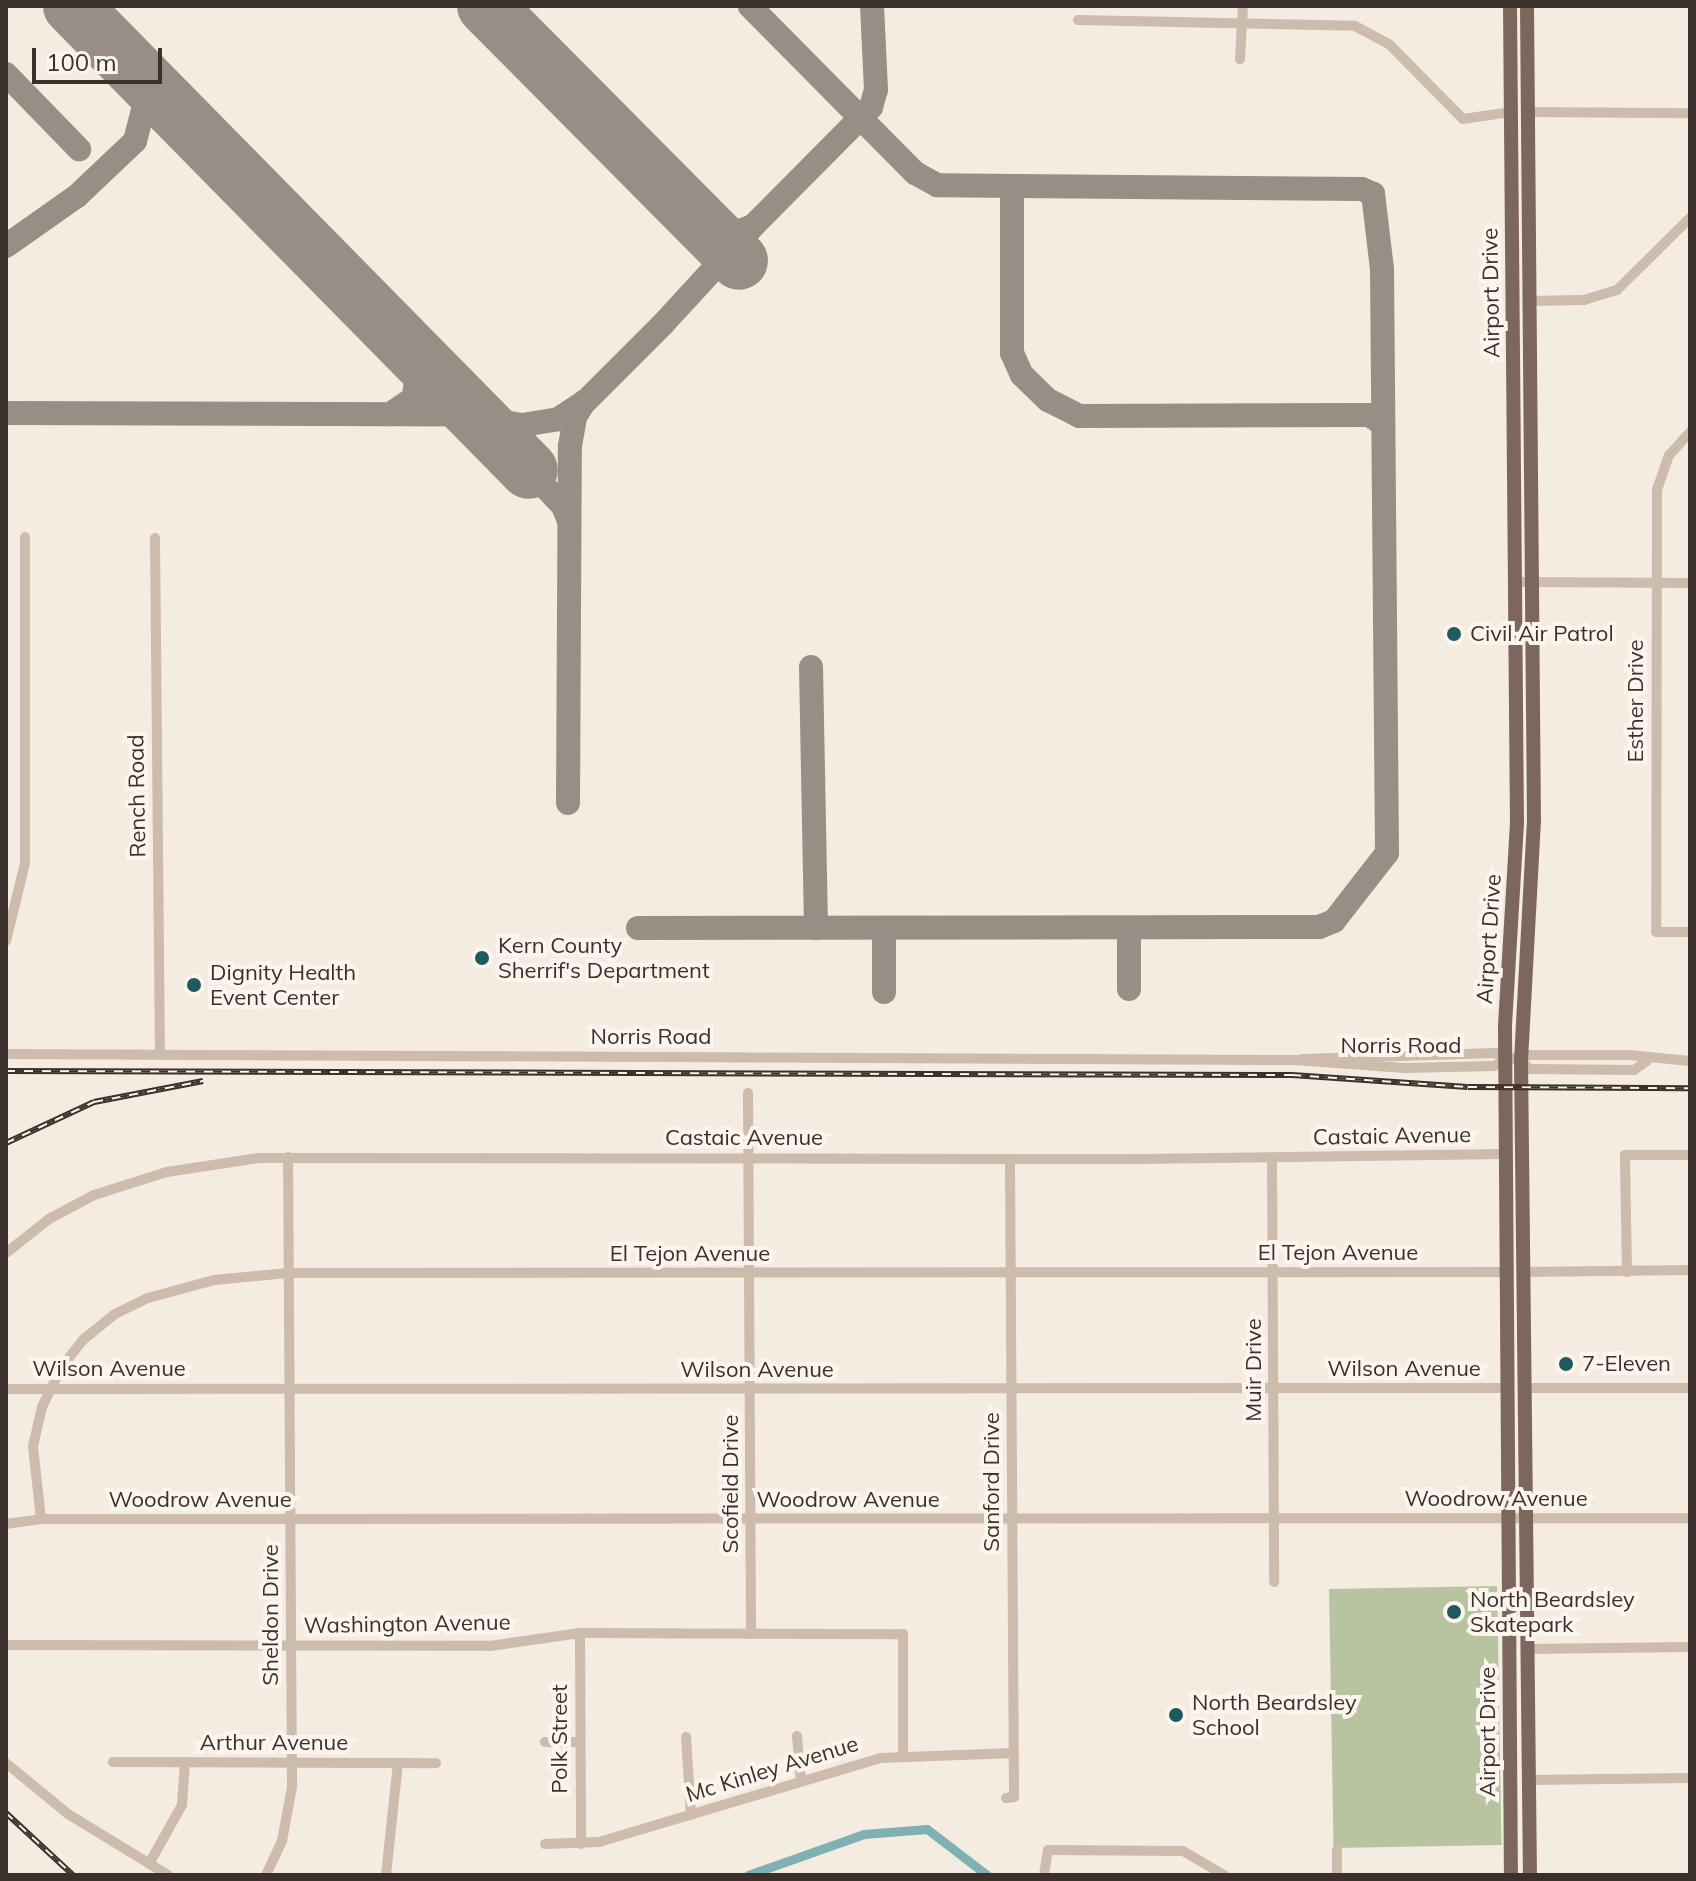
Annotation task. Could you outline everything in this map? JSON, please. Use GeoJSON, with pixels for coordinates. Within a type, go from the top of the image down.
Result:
{"type":"FeatureCollection","features":[{"type":"Feature","properties":{"kind":"main road","name":"Airport Drive"},"geometry":{"type":"LineString","coordinates":[[1510,6],[1517,842],[1505,1060],[1511,1875]]}},
{"type":"Feature","properties":{"kind":"main road","name":"Airport Drive"},"geometry":{"type":"LineString","coordinates":[[1527,6],[1534,820],[1521,1060],[1530,1875]]}},
{"type":"Feature","properties":{"kind":"main road"},"geometry":{"type":"LineString","coordinates":[[1512,204],[1520,243],[1521,293],[1529,301]]}},
{"type":"Feature","properties":{"kind":"street"},"geometry":{"type":"LineString","coordinates":[[1240,59],[1243,6]]}},
{"type":"Feature","properties":{"kind":"street"},"geometry":{"type":"LineString","coordinates":[[1078,20],[1343,24],[1366,30],[1389,44],[1463,119],[1511,112]]}},
{"type":"Feature","properties":{"kind":"street"},"geometry":{"type":"LineString","coordinates":[[1527,112],[1690,113]]}},
{"type":"Feature","properties":{"kind":"street"},"geometry":{"type":"LineString","coordinates":[[1529,301],[1584,300],[1617,290],[1690,218]]}},
{"type":"Feature","properties":{"kind":"street","name":"Esther Drive"},"geometry":{"type":"LineString","coordinates":[[1690,432],[1676,437],[1657,490],[1656,932],[1690,932]]}},
{"type":"Feature","properties":{"kind":"street"},"geometry":{"type":"LineString","coordinates":[[6,941],[25,863],[25,537]]}},
{"type":"Feature","properties":{"kind":"street","name":"Rench Road"},"geometry":{"type":"LineString","coordinates":[[155,538],[160,1055]]}},
{"type":"Feature","properties":{"kind":"street"},"geometry":{"type":"LineString","coordinates":[[1516,582],[1690,583]]}},
{"type":"Feature","properties":{"kind":"street","name":"Norris Road"},"geometry":{"type":"LineString","coordinates":[[6,1054],[1296,1060],[1496,1053],[1505,1060],[1521,1060],[1531,1055],[1629,1055],[1647,1061],[1690,1061]]}},
{"type":"Feature","properties":{"kind":"street","name":"Scofield Drive"},"geometry":{"type":"LineString","coordinates":[[748,1093],[751,1634]]}},
{"type":"Feature","properties":{"kind":"street","name":"Castaic Avenue"},"geometry":{"type":"LineString","coordinates":[[6,1253],[49,1219],[118,1186],[200,1165],[288,1157],[1010,1159],[1505,1154]]}},
{"type":"Feature","properties":{"kind":"street"},"geometry":{"type":"LineString","coordinates":[[1627,1272],[1625,1155],[1690,1155]]}},
{"type":"Feature","properties":{"kind":"street","name":"Sheldon Drive"},"geometry":{"type":"LineString","coordinates":[[266,1875],[287,1823],[292,1763],[288,1157]]}},
{"type":"Feature","properties":{"kind":"street","name":"Muir Drive"},"geometry":{"type":"LineString","coordinates":[[1272,1158],[1274,1582]]}},
{"type":"Feature","properties":{"kind":"street","name":"Sanford Drive"},"geometry":{"type":"LineString","coordinates":[[1006,1798],[1014,1797],[1010,1159]]}},
{"type":"Feature","properties":{"kind":"street"},"geometry":{"type":"LineString","coordinates":[[1525,1272],[1690,1270]]}},
{"type":"Feature","properties":{"kind":"street","name":"El Tejon Avenue"},"geometry":{"type":"LineString","coordinates":[[41,1519],[33,1446],[49,1389],[84,1339],[132,1305],[214,1280],[288,1273],[1506,1272]]}},
{"type":"Feature","properties":{"kind":"street","name":"Wilson Avenue"},"geometry":{"type":"LineString","coordinates":[[6,1389],[1011,1391],[1507,1388]]}},
{"type":"Feature","properties":{"kind":"street"},"geometry":{"type":"LineString","coordinates":[[1525,1388],[1690,1388]]}},
{"type":"Feature","properties":{"kind":"street","name":"Woodrow Avenue"},"geometry":{"type":"LineString","coordinates":[[6,1524],[41,1519],[1012,1521],[1690,1518]]}},
{"type":"Feature","properties":{"kind":"street","name":"Washington Avenue"},"geometry":{"type":"LineString","coordinates":[[6,1645],[501,1646],[580,1633],[903,1634],[903,1755]]}},
{"type":"Feature","properties":{"kind":"street","name":"Polk Street"},"geometry":{"type":"LineString","coordinates":[[580,1633],[581,1844]]}},
{"type":"Feature","properties":{"kind":"street"},"geometry":{"type":"LineString","coordinates":[[1527,1649],[1690,1647]]}},
{"type":"Feature","properties":{"kind":"street"},"geometry":{"type":"LineString","coordinates":[[797,1736],[801,1781]]}},
{"type":"Feature","properties":{"kind":"street"},"geometry":{"type":"LineString","coordinates":[[686,1737],[691,1815]]}},
{"type":"Feature","properties":{"kind":"street"},"geometry":{"type":"LineString","coordinates":[[545,1742],[580,1742]]}},
{"type":"Feature","properties":{"kind":"street","name":"Mc Kinley Avenue"},"geometry":{"type":"LineString","coordinates":[[545,1844],[581,1844],[903,1755],[1014,1753]]}},
{"type":"Feature","properties":{"kind":"street","name":"Arthur Avenue"},"geometry":{"type":"LineString","coordinates":[[113,1762],[436,1763]]}},
{"type":"Feature","properties":{"kind":"street"},"geometry":{"type":"LineString","coordinates":[[149,1864],[182,1805],[185,1762]]}},
{"type":"Feature","properties":{"kind":"street"},"geometry":{"type":"LineString","coordinates":[[6,1763],[68,1814],[168,1875]]}},
{"type":"Feature","properties":{"kind":"street"},"geometry":{"type":"LineString","coordinates":[[386,1875],[397,1812],[398,1763]]}},
{"type":"Feature","properties":{"kind":"street"},"geometry":{"type":"LineString","coordinates":[[1529,1780],[1690,1778]]}},
{"type":"Feature","properties":{"kind":"street"},"geometry":{"type":"LineString","coordinates":[[1044,1875],[1048,1850],[1093,1850],[1183,1851],[1224,1875]]}},
{"type":"Feature","properties":{"kind":"street"},"geometry":{"type":"LineString","coordinates":[[1337,1850],[1337,1875]]}},
{"type":"Feature","properties":{"kind":"green space"},"geometry":{"type":"Polygon","coordinates":[[[1497,1586],[1502,1845],[1334,1848],[1329,1589],[1497,1586]]]}},
{"type":"Feature","properties":{"kind":"waterway"},"geometry":{"type":"LineString","coordinates":[[748,1875],[864,1834],[927,1829],[987,1875]]}},
{"type":"Feature","properties":{"kind":"taxiway"},"geometry":{"type":"LineString","coordinates":[[638,928],[1319,927],[1334,921],[1387,853],[1382,269],[1373,194],[1362,189],[937,185],[915,173],[750,6]]}},
{"type":"Feature","properties":{"kind":"taxiway"},"geometry":{"type":"LineString","coordinates":[[753,226],[871,107],[876,90],[872,6]]}},
{"type":"Feature","properties":{"kind":"taxiway"},"geometry":{"type":"LineString","coordinates":[[6,246],[77,196],[135,141],[145,102],[127,64]]}},
{"type":"Feature","properties":{"kind":"taxiway"},"geometry":{"type":"LineString","coordinates":[[6,74],[79,149]]}},
{"type":"Feature","properties":{"kind":"taxiway"},"geometry":{"type":"LineString","coordinates":[[6,413],[465,415],[522,425],[558,419],[586,401],[663,324],[753,226],[735,233],[714,230],[665,184]]}},
{"type":"Feature","properties":{"kind":"taxiway"},"geometry":{"type":"LineString","coordinates":[[1012,187],[1012,353],[1022,375],[1048,400],[1079,416],[1369,415],[1383,424]]}},
{"type":"Feature","properties":{"kind":"taxiway"},"geometry":{"type":"LineString","coordinates":[[351,291],[418,364],[414,398],[390,414]]}},
{"type":"Feature","properties":{"kind":"taxiway"},"geometry":{"type":"LineString","coordinates":[[413,349],[486,416]]}},
{"type":"Feature","properties":{"kind":"taxiway"},"geometry":{"type":"LineString","coordinates":[[568,803],[570,446],[575,417],[585,401]]}},
{"type":"Feature","properties":{"kind":"taxiway"},"geometry":{"type":"LineString","coordinates":[[529,470],[563,506],[569,521]]}},
{"type":"Feature","properties":{"kind":"taxiway"},"geometry":{"type":"LineString","coordinates":[[811,667],[816,928]]}},
{"type":"Feature","properties":{"kind":"taxiway"},"geometry":{"type":"LineString","coordinates":[[884,928],[884,992]]}},
{"type":"Feature","properties":{"kind":"taxiway"},"geometry":{"type":"LineString","coordinates":[[1129,928],[1129,989]]}},
{"type":"Feature","properties":{"kind":"runway"},"geometry":{"type":"LineString","coordinates":[[72,6],[529,470]]}},
{"type":"Feature","properties":{"kind":"runway"},"geometry":{"type":"LineString","coordinates":[[486,6],[739,261]]}},
{"type":"Feature","properties":{"kind":"railway"},"geometry":{"type":"LineString","coordinates":[[6,1071],[1292,1075],[1468,1087],[1690,1088]]}},
{"type":"Feature","properties":{"kind":"railway"},"geometry":{"type":"LineString","coordinates":[[6,1143],[94,1102],[203,1081]]}},
{"type":"Feature","properties":{"kind":"railway"},"geometry":{"type":"LineString","coordinates":[[6,1813],[73,1875]]}},
{"type":"Feature","properties":{"kind":"place","name":"Civil Air Patrol"},"geometry":{"type":"Point","coordinates":[1454,634]}},
{"type":"Feature","properties":{"kind":"place","name":"Kern County Sherrif's Department"},"geometry":{"type":"Point","coordinates":[482,958]}},
{"type":"Feature","properties":{"kind":"place","name":"Dignity Health Event Center"},"geometry":{"type":"Point","coordinates":[194,985]}},
{"type":"Feature","properties":{"kind":"place","name":"7-Eleven"},"geometry":{"type":"Point","coordinates":[1566,1364]}},
{"type":"Feature","properties":{"kind":"place","name":"North Beardsley Skatepark"},"geometry":{"type":"Point","coordinates":[1454,1612]}},
{"type":"Feature","properties":{"kind":"place","name":"North Beardsley School"},"geometry":{"type":"Point","coordinates":[1176,1715]}}]}
